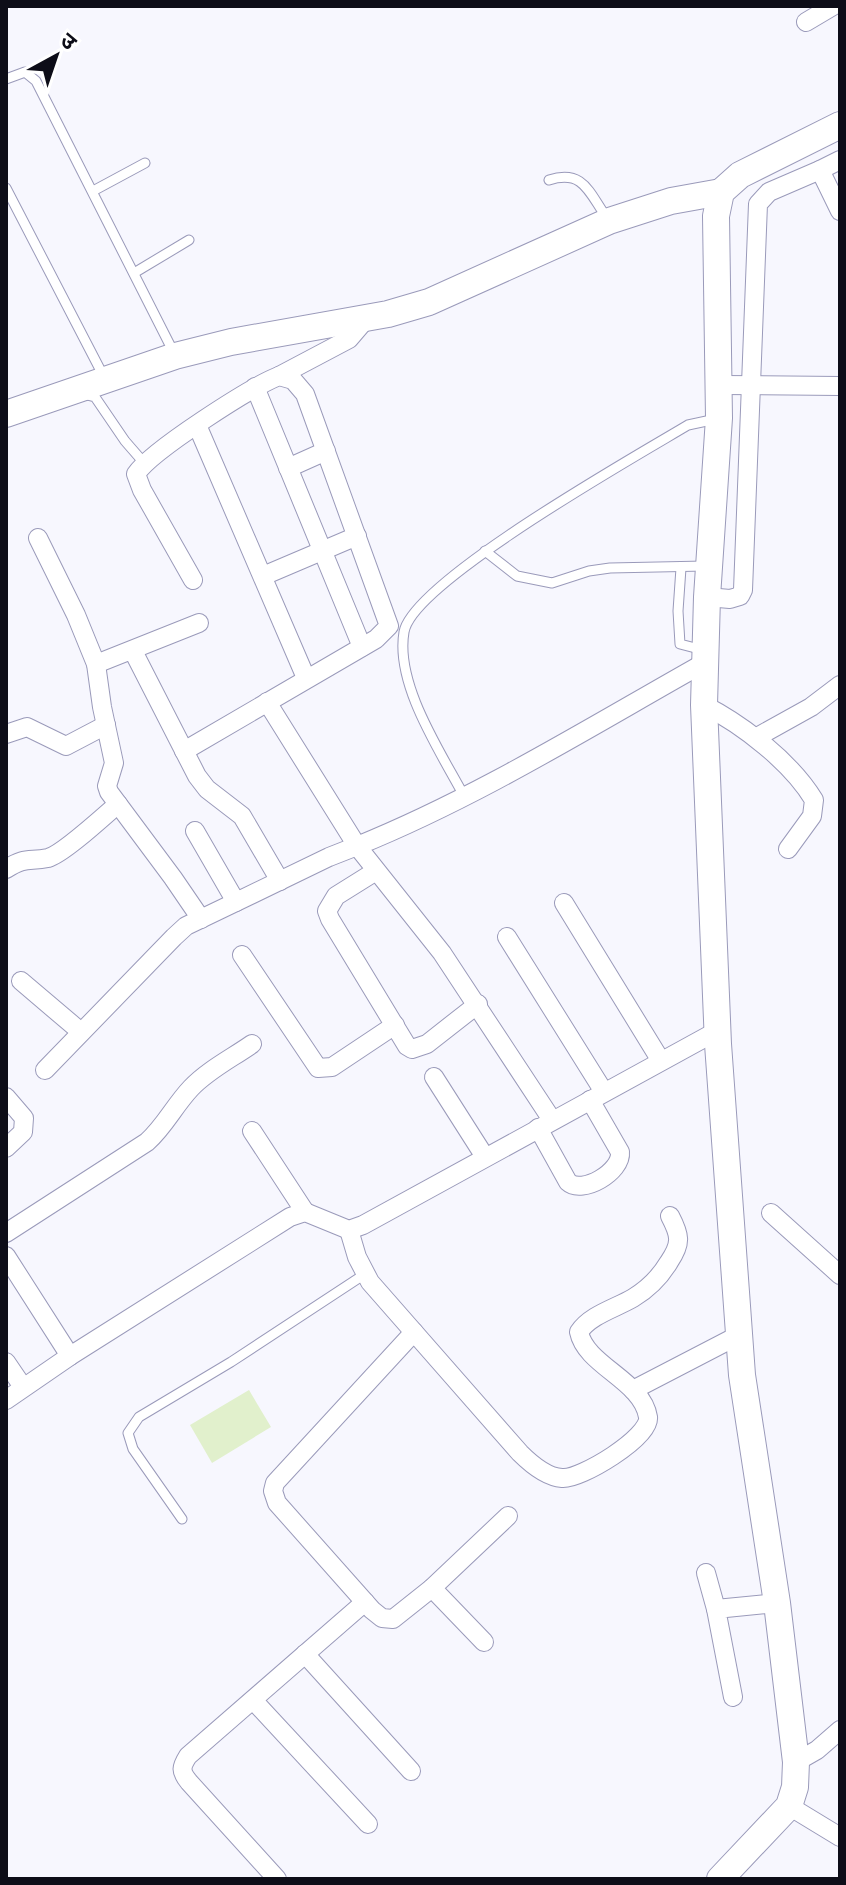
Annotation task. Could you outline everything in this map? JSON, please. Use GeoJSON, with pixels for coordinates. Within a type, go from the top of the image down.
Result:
{"type":"FeatureCollection","features":[{"type":"Feature","properties":{"kind":"main road"},"geometry":{"type":"LineString","coordinates":[[7,410],[175,356],[231,342],[367,318],[429,302],[609,221],[671,201],[721,192],[740,175],[840,125]]}},
{"type":"Feature","properties":{"kind":"main road"},"geometry":{"type":"LineString","coordinates":[[720,1879],[789,1806],[795,1787],[796,1762],[777,1603],[742,1375],[717,1031],[704,657],[719,418],[716,216],[721,192]]}},
{"type":"Feature","properties":{"kind":"street"},"geometry":{"type":"LineString","coordinates":[[806,22],[833,6]]}},
{"type":"Feature","properties":{"kind":"street"},"geometry":{"type":"LineString","coordinates":[[707,606],[740,596],[743,590],[758,204],[769,192],[840,160]]}},
{"type":"Feature","properties":{"kind":"street"},"geometry":{"type":"LineString","coordinates":[[820,170],[840,211]]}},
{"type":"Feature","properties":{"kind":"street"},"geometry":{"type":"LineString","coordinates":[[193,580],[136,474],[197,425],[255,387],[349,339],[367,318]]}},
{"type":"Feature","properties":{"kind":"street"},"geometry":{"type":"LineString","coordinates":[[184,751],[362,647],[389,626],[300,385],[279,376]]}},
{"type":"Feature","properties":{"kind":"street"},"geometry":{"type":"LineString","coordinates":[[719,385],[840,386]]}},
{"type":"Feature","properties":{"kind":"street"},"geometry":{"type":"LineString","coordinates":[[255,387],[362,647]]}},
{"type":"Feature","properties":{"kind":"street"},"geometry":{"type":"LineString","coordinates":[[197,425],[306,678]]}},
{"type":"Feature","properties":{"kind":"street"},"geometry":{"type":"LineString","coordinates":[[288,468],[326,451]]}},
{"type":"Feature","properties":{"kind":"street"},"geometry":{"type":"LineString","coordinates":[[263,576],[357,536]]}},
{"type":"Feature","properties":{"kind":"street"},"geometry":{"type":"LineString","coordinates":[[38,538],[96,664],[114,763],[107,786],[109,792],[201,919]]}},
{"type":"Feature","properties":{"kind":"street"},"geometry":{"type":"LineString","coordinates":[[96,664],[199,623]]}},
{"type":"Feature","properties":{"kind":"street"},"geometry":{"type":"LineString","coordinates":[[133,651],[203,785],[242,816],[280,881]]}},
{"type":"Feature","properties":{"kind":"street"},"geometry":{"type":"LineString","coordinates":[[45,1070],[174,937],[201,919],[329,857],[385,836],[464,796],[704,657]]}},
{"type":"Feature","properties":{"kind":"street"},"geometry":{"type":"LineString","coordinates":[[757,737],[811,707],[840,685]]}},
{"type":"Feature","properties":{"kind":"street"},"geometry":{"type":"LineString","coordinates":[[267,702],[357,846],[442,953],[478,1004],[545,1124],[568,1182],[573,1187],[582,1188],[614,1170],[621,1159],[620,1152],[597,1096],[507,937]]}},
{"type":"Feature","properties":{"kind":"street"},"geometry":{"type":"LineString","coordinates":[[704,705],[727,716],[757,737],[814,800],[812,816],[788,849]]}},
{"type":"Feature","properties":{"kind":"street"},"geometry":{"type":"LineString","coordinates":[[6,734],[27,727],[66,746],[106,725]]}},
{"type":"Feature","properties":{"kind":"street"},"geometry":{"type":"LineString","coordinates":[[6,869],[29,858],[48,858],[61,852],[118,804]]}},
{"type":"Feature","properties":{"kind":"street"},"geometry":{"type":"LineString","coordinates":[[195,831],[236,902]]}},
{"type":"Feature","properties":{"kind":"street"},"geometry":{"type":"LineString","coordinates":[[376,871],[336,896],[327,911],[407,1046],[419,1048],[478,1004]]}},
{"type":"Feature","properties":{"kind":"street"},"geometry":{"type":"LineString","coordinates":[[564,903],[661,1061]]}},
{"type":"Feature","properties":{"kind":"street"},"geometry":{"type":"LineString","coordinates":[[242,955],[318,1068],[332,1067],[395,1025]]}},
{"type":"Feature","properties":{"kind":"street"},"geometry":{"type":"LineString","coordinates":[[21,981],[81,1032]]}},
{"type":"Feature","properties":{"kind":"street"},"geometry":{"type":"LineString","coordinates":[[252,1131],[305,1212],[349,1230],[717,1031]]}},
{"type":"Feature","properties":{"kind":"street"},"geometry":{"type":"LineString","coordinates":[[6,1233],[147,1142],[161,1130],[181,1099],[204,1076],[252,1044]]}},
{"type":"Feature","properties":{"kind":"street"},"geometry":{"type":"LineString","coordinates":[[434,1077],[485,1157]]}},
{"type":"Feature","properties":{"kind":"street"},"geometry":{"type":"LineString","coordinates":[[6,1148],[23,1132],[24,1118],[7,1101]]}},
{"type":"Feature","properties":{"kind":"street"},"geometry":{"type":"LineString","coordinates":[[6,1400],[276,1225],[305,1212]]}},
{"type":"Feature","properties":{"kind":"street"},"geometry":{"type":"LineString","coordinates":[[771,1213],[840,1275]]}},
{"type":"Feature","properties":{"kind":"street"},"geometry":{"type":"LineString","coordinates":[[349,1230],[365,1274],[414,1332],[520,1453],[548,1474],[561,1478],[574,1477],[632,1443],[649,1422],[633,1390],[591,1351],[581,1340],[579,1332],[591,1320],[642,1292],[662,1273],[680,1244],[680,1235],[670,1216]]}},
{"type":"Feature","properties":{"kind":"street"},"geometry":{"type":"LineString","coordinates":[[6,1256],[70,1356]]}},
{"type":"Feature","properties":{"kind":"street"},"geometry":{"type":"LineString","coordinates":[[414,1332],[283,1473],[273,1491],[277,1503],[365,1602],[382,1618],[393,1619],[432,1588],[508,1516]]}},
{"type":"Feature","properties":{"kind":"street"},"geometry":{"type":"LineString","coordinates":[[633,1390],[739,1335]]}},
{"type":"Feature","properties":{"kind":"street"},"geometry":{"type":"LineString","coordinates":[[6,1362],[23,1387]]}},
{"type":"Feature","properties":{"kind":"street"},"geometry":{"type":"LineString","coordinates":[[706,1573],[733,1697]]}},
{"type":"Feature","properties":{"kind":"street"},"geometry":{"type":"LineString","coordinates":[[432,1588],[484,1642]]}},
{"type":"Feature","properties":{"kind":"street"},"geometry":{"type":"LineString","coordinates":[[277,1879],[182,1773],[182,1767],[188,1756],[365,1602]]}},
{"type":"Feature","properties":{"kind":"street"},"geometry":{"type":"LineString","coordinates":[[716,1609],[777,1603]]}},
{"type":"Feature","properties":{"kind":"street"},"geometry":{"type":"LineString","coordinates":[[305,1654],[411,1771]]}},
{"type":"Feature","properties":{"kind":"street"},"geometry":{"type":"LineString","coordinates":[[253,1700],[368,1824]]}},
{"type":"Feature","properties":{"kind":"street"},"geometry":{"type":"LineString","coordinates":[[796,1762],[838,1734]]}},
{"type":"Feature","properties":{"kind":"street"},"geometry":{"type":"LineString","coordinates":[[789,1806],[840,1837]]}},
{"type":"Feature","properties":{"kind":"lane"},"geometry":{"type":"LineString","coordinates":[[6,79],[25,72],[36,81],[175,356]]}},
{"type":"Feature","properties":{"kind":"lane"},"geometry":{"type":"LineString","coordinates":[[93,191],[145,163]]}},
{"type":"Feature","properties":{"kind":"lane"},"geometry":{"type":"LineString","coordinates":[[549,180],[565,175],[581,181],[609,221]]}},
{"type":"Feature","properties":{"kind":"lane"},"geometry":{"type":"LineString","coordinates":[[6,188],[105,380]]}},
{"type":"Feature","properties":{"kind":"lane"},"geometry":{"type":"LineString","coordinates":[[134,273],[189,240]]}},
{"type":"Feature","properties":{"kind":"lane"},"geometry":{"type":"LineString","coordinates":[[70,392],[95,397],[145,464]]}},
{"type":"Feature","properties":{"kind":"lane"},"geometry":{"type":"LineString","coordinates":[[464,796],[418,707],[403,659],[403,634],[411,615],[500,539],[688,425],[719,418]]}},
{"type":"Feature","properties":{"kind":"lane"},"geometry":{"type":"LineString","coordinates":[[485,551],[517,576],[552,583],[610,568],[709,566]]}},
{"type":"Feature","properties":{"kind":"lane"},"geometry":{"type":"LineString","coordinates":[[681,568],[678,611],[680,644],[704,657]]}},
{"type":"Feature","properties":{"kind":"lane"},"geometry":{"type":"LineString","coordinates":[[678,611],[707,606]]}},
{"type":"Feature","properties":{"kind":"lane"},"geometry":{"type":"LineString","coordinates":[[182,1519],[133,1449],[128,1433],[131,1426],[139,1417],[231,1362],[365,1274]]}},
{"type":"Feature","properties":{"kind":"green space"},"geometry":{"type":"Polygon","coordinates":[[[249,1390],[271,1427],[212,1463],[190,1425],[249,1390]]]}}]}
